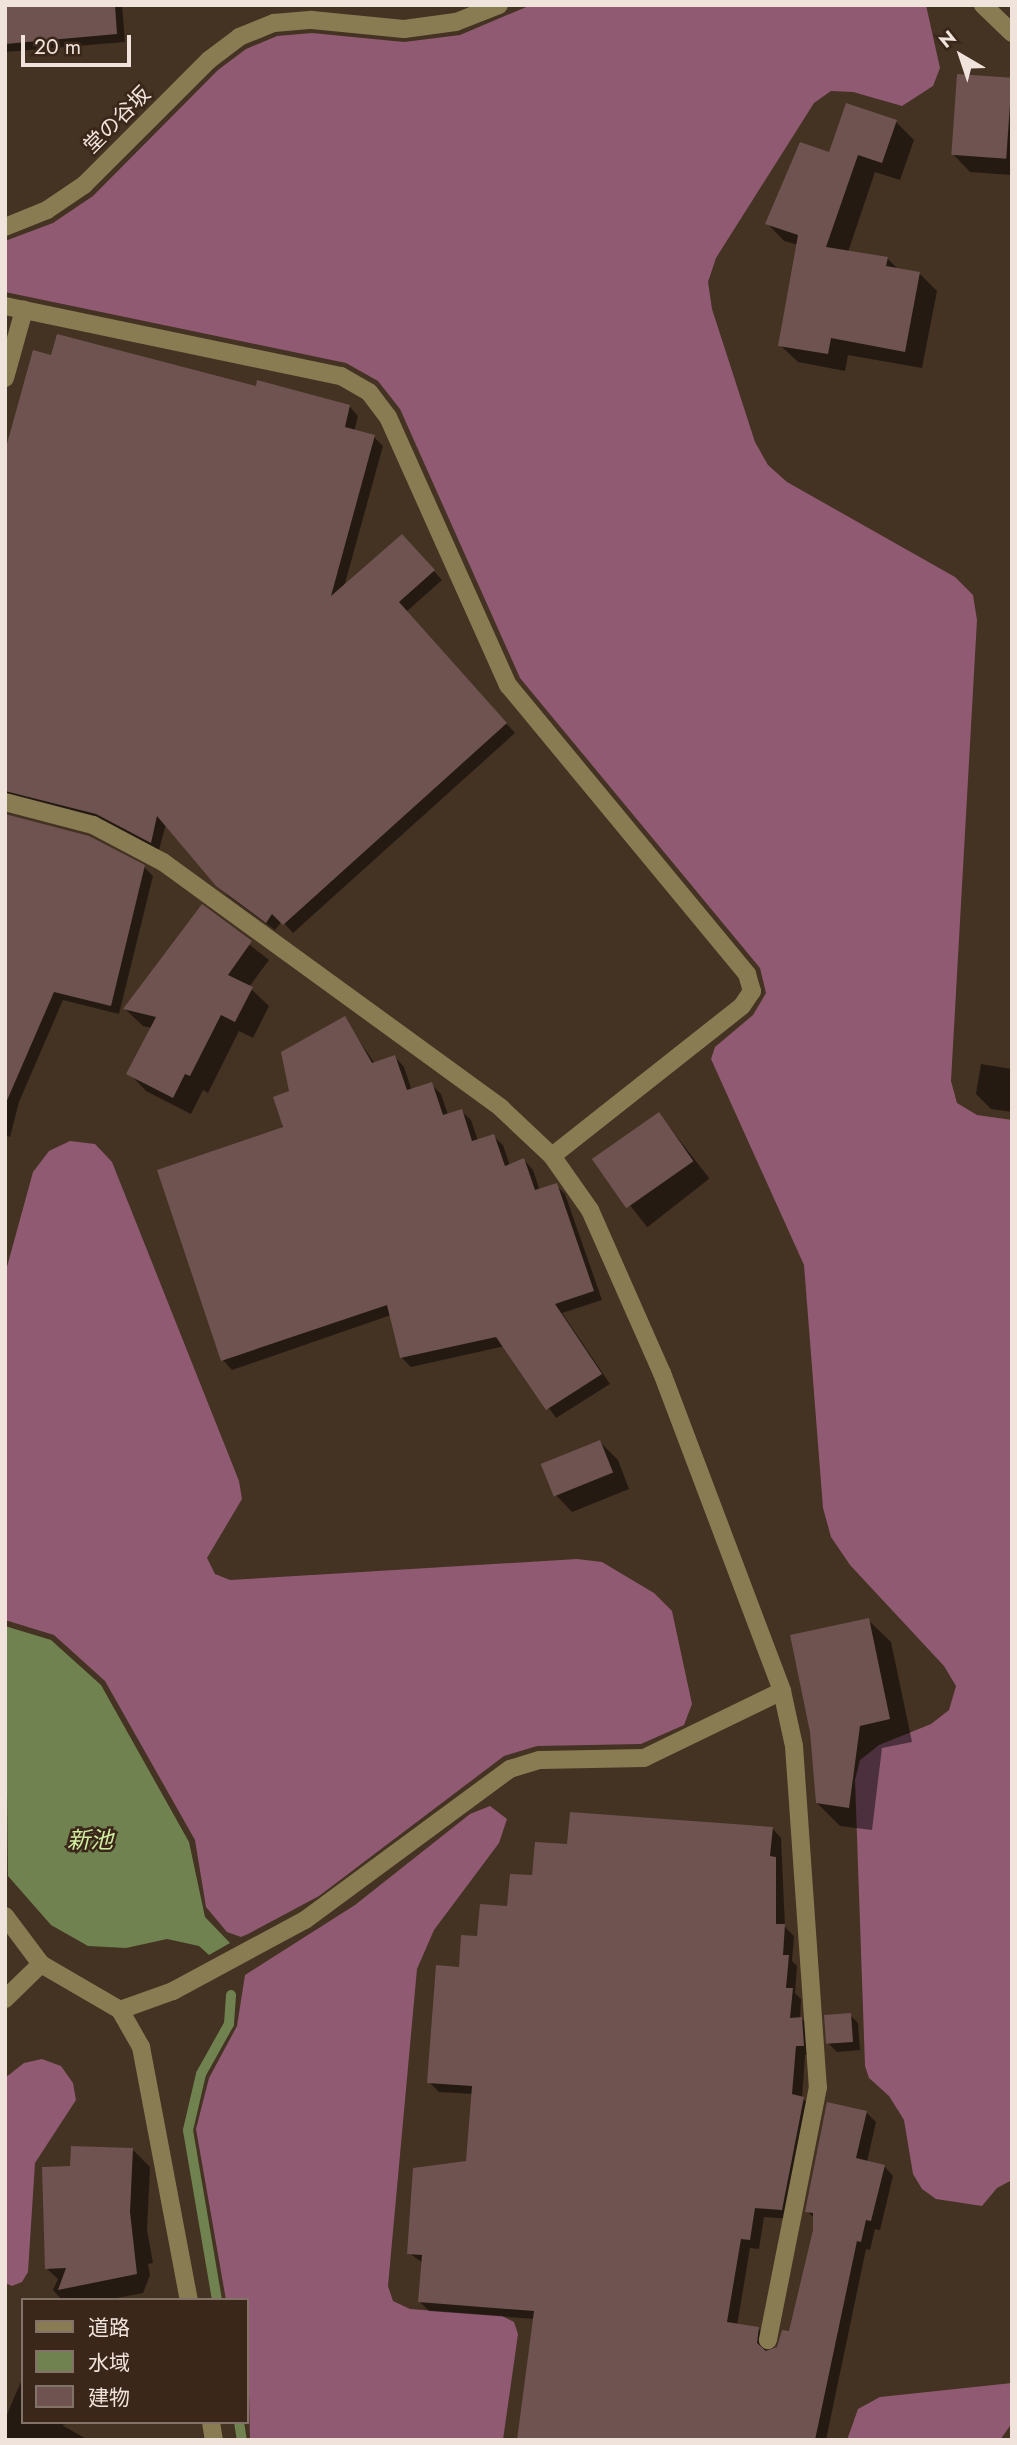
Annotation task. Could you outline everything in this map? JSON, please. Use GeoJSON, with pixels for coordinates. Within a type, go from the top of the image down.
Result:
{"type":"FeatureCollection","features":[{"type":"Feature","properties":{"kind":"street","name":"堂の谷坂"},"geometry":{"type":"LineString","coordinates":[[5,227],[47,210],[85,186],[209,60],[239,37],[274,23],[312,20],[404,29],[456,22],[499,5]]}},
{"type":"Feature","properties":{"kind":"street"},"geometry":{"type":"LineString","coordinates":[[983,5],[1012,33]]}},
{"type":"Feature","properties":{"kind":"street"},"geometry":{"type":"LineString","coordinates":[[5,306],[341,376],[369,392],[388,417],[508,685],[747,974],[752,991],[742,1006],[552,1156]]}},
{"type":"Feature","properties":{"kind":"street"},"geometry":{"type":"LineString","coordinates":[[5,377],[23,310]]}},
{"type":"Feature","properties":{"kind":"street"},"geometry":{"type":"LineString","coordinates":[[5,802],[93,825],[141,847],[501,1108],[552,1156],[590,1210],[662,1373],[782,1691],[794,1746],[818,2087],[768,2340]]}},
{"type":"Feature","properties":{"kind":"street"},"geometry":{"type":"LineString","coordinates":[[120,2010],[173,1991],[305,1920],[510,1769],[540,1760],[644,1758],[782,1691]]}},
{"type":"Feature","properties":{"kind":"street"},"geometry":{"type":"LineString","coordinates":[[5,1916],[41,1964],[120,2010],[141,2048],[152,2089],[189,2298]]}},
{"type":"Feature","properties":{"kind":"street"},"geometry":{"type":"LineString","coordinates":[[5,1999],[41,1964]]}},
{"type":"Feature","properties":{"kind":"shaded area"},"geometry":{"type":"Polygon","coordinates":[[[531,5],[926,5],[940,68],[933,86],[902,106],[853,92],[831,91],[814,103],[716,258],[708,282],[712,309],[755,442],[768,465],[787,482],[955,577],[973,595],[977,620],[951,1081],[957,1103],[977,1115],[1012,1120],[1012,2180],[997,2188],[982,2206],[936,2199],[922,2189],[913,2174],[904,2120],[889,2096],[869,2078],[865,2066],[855,1780],[860,1760],[879,1745],[931,1724],[949,1710],[956,1686],[944,1666],[850,1565],[831,1537],[823,1508],[804,1265],[711,1059],[715,1047],[753,1015],[766,993],[760,968],[520,678],[400,409],[378,381],[346,363],[5,292],[5,241],[53,223],[93,196],[218,70],[246,49],[277,36],[312,33],[404,42],[460,35],[531,5]]]}},
{"type":"Feature","properties":{"kind":"shaded area"},"geometry":{"type":"Polygon","coordinates":[[[70,1141],[95,1144],[112,1162],[239,1481],[242,1499],[207,1558],[215,1574],[230,1580],[577,1559],[602,1562],[654,1593],[672,1611],[692,1704],[684,1725],[641,1744],[537,1746],[504,1756],[319,1896],[241,1937],[227,1932],[206,1907],[195,1840],[105,1681],[54,1635],[5,1620],[5,1274],[33,1172],[49,1151],[70,1141]]]}},
{"type":"Feature","properties":{"kind":"shaded area"},"geometry":{"type":"Polygon","coordinates":[[[490,1806],[507,1819],[499,1843],[434,1930],[417,1969],[388,2286],[393,2301],[410,2309],[502,2316],[514,2322],[518,2334],[503,2440],[250,2440],[248,2298],[226,2298],[196,2129],[209,2078],[237,2026],[245,1975],[355,1905],[470,1814],[490,1806]]]}},
{"type":"Feature","properties":{"kind":"shaded area"},"geometry":{"type":"Polygon","coordinates":[[[42,2059],[61,2066],[73,2083],[76,2100],[35,2163],[28,2272],[22,2282],[12,2286],[5,2283],[5,2078],[24,2063],[42,2059]]]}},
{"type":"Feature","properties":{"kind":"shaded area"},"geometry":{"type":"Polygon","coordinates":[[[1012,2383],[1012,2423],[1000,2440],[847,2440],[858,2409],[880,2397],[1012,2383]]]}},
{"type":"Feature","properties":{"kind":"water","name":"新池"},"geometry":{"type":"Polygon","coordinates":[[[5,1626],[51,1640],[101,1685],[189,1842],[205,1917],[230,1943],[209,1955],[199,1946],[167,1939],[126,1948],[88,1946],[51,1925],[8,1876],[5,1626]]]}},
{"type":"Feature","properties":{"kind":"building"},"geometry":{"type":"Polygon","coordinates":[[[5,5],[115,5],[117,34],[5,44],[5,5]]]}},
{"type":"Feature","properties":{"kind":"building"},"geometry":{"type":"Polygon","coordinates":[[[957,74],[1012,78],[1006,159],[951,155],[957,74]]]}},
{"type":"Feature","properties":{"kind":"building"},"geometry":{"type":"Polygon","coordinates":[[[846,103],[897,120],[882,163],[858,155],[826,247],[888,257],[886,266],[920,272],[905,352],[831,338],[828,354],[778,346],[798,235],[765,224],[800,142],[829,152],[846,103]]]}},
{"type":"Feature","properties":{"kind":"building"},"geometry":{"type":"Polygon","coordinates":[[[57,334],[256,386],[257,380],[350,405],[345,427],[375,435],[331,596],[402,534],[435,570],[399,602],[507,723],[283,925],[272,914],[266,923],[216,886],[157,816],[151,843],[96,814],[5,791],[5,451],[33,350],[51,355],[57,334]]]}},
{"type":"Feature","properties":{"kind":"building"},"geometry":{"type":"Polygon","coordinates":[[[5,814],[89,836],[145,865],[111,1006],[54,992],[5,1105],[5,814]]]}},
{"type":"Feature","properties":{"kind":"building"},"geometry":{"type":"Polygon","coordinates":[[[202,904],[252,941],[228,975],[253,987],[235,1022],[221,1015],[190,1076],[185,1074],[173,1098],[126,1074],[156,1017],[123,1009],[202,904]]]}},
{"type":"Feature","properties":{"kind":"building"},"geometry":{"type":"Polygon","coordinates":[[[345,1016],[372,1063],[395,1055],[407,1090],[432,1082],[443,1115],[462,1109],[472,1141],[494,1134],[505,1166],[524,1158],[535,1190],[557,1183],[594,1291],[555,1304],[602,1374],[546,1410],[496,1337],[400,1358],[387,1305],[221,1361],[157,1170],[283,1127],[273,1097],[289,1091],[281,1052],[345,1016]]]}},
{"type":"Feature","properties":{"kind":"building"},"geometry":{"type":"Polygon","coordinates":[[[659,1112],[693,1161],[626,1208],[592,1159],[659,1112]]]}},
{"type":"Feature","properties":{"kind":"building"},"geometry":{"type":"Polygon","coordinates":[[[600,1440],[613,1472],[554,1496],[541,1464],[600,1440]]]}},
{"type":"Feature","properties":{"kind":"building"},"geometry":{"type":"Polygon","coordinates":[[[869,1618],[890,1719],[860,1726],[849,1808],[816,1803],[810,1732],[790,1635],[869,1618]]]}},
{"type":"Feature","properties":{"kind":"building"},"geometry":{"type":"Polygon","coordinates":[[[570,1812],[773,1827],[770,1856],[776,1857],[776,1924],[785,1924],[783,1955],[789,1955],[786,1988],[793,1988],[790,2018],[802,2017],[804,2046],[796,2046],[792,2094],[804,2097],[782,2210],[755,2208],[750,2240],[741,2239],[727,2322],[759,2327],[757,2343],[766,2351],[777,2347],[782,2330],[789,2331],[813,2230],[813,2213],[805,2212],[827,2102],[867,2111],[856,2158],[885,2165],[871,2221],[866,2220],[861,2242],[857,2241],[815,2440],[517,2440],[534,2311],[418,2302],[422,2255],[407,2254],[413,2168],[466,2161],[472,2086],[427,2083],[436,1965],[459,1967],[461,1935],[477,1936],[480,1904],[507,1906],[510,1874],[532,1875],[535,1842],[567,1844],[570,1812]]]}},
{"type":"Feature","properties":{"kind":"building"},"geometry":{"type":"Polygon","coordinates":[[[851,2013],[853,2042],[826,2044],[824,2015],[851,2013]]]}},
{"type":"Feature","properties":{"kind":"building"},"geometry":{"type":"Polygon","coordinates":[[[71,2146],[133,2148],[130,2212],[137,2274],[58,2290],[66,2268],[45,2269],[42,2167],[70,2166],[71,2146]]]}},
{"type":"Feature","properties":{"kind":"waterway"},"geometry":{"type":"LineString","coordinates":[[217,2298],[188,2130],[201,2074],[229,2024],[231,1995]]}},
{"type":"Feature","properties":{"kind":"waterway"},"geometry":{"type":"LineString","coordinates":[[239,2424],[242,2440]]}}]}
